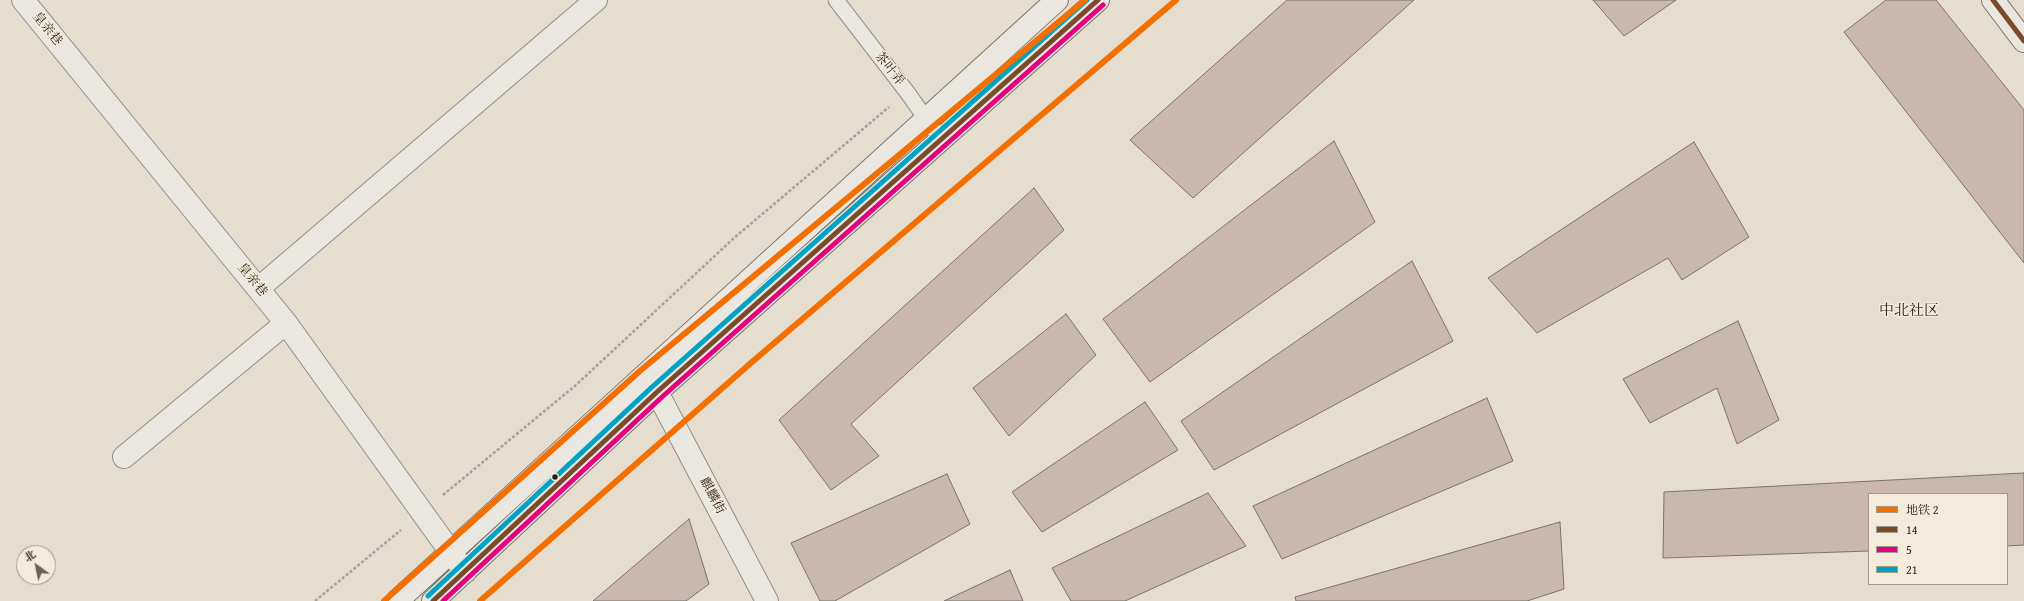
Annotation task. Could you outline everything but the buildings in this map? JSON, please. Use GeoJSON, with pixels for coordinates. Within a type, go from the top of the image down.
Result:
{"type":"FeatureCollection","features":[{"type":"Feature","properties":{"kind":"main road","name":"皇亲巷"},"geometry":{"type":"LineString","coordinates":[[24,0],[286,323],[465,572]]}},
{"type":"Feature","properties":{"kind":"main road"},"geometry":{"type":"LineString","coordinates":[[259,288],[596,0]]}},
{"type":"Feature","properties":{"kind":"main road"},"geometry":{"type":"LineString","coordinates":[[398,601],[1057,0]]}},
{"type":"Feature","properties":{"kind":"main road"},"geometry":{"type":"LineString","coordinates":[[433,601],[657,392],[1098,0]]}},
{"type":"Feature","properties":{"kind":"main road"},"geometry":{"type":"LineString","coordinates":[[1992,0],[2024,41]]}},
{"type":"Feature","properties":{"kind":"main road"},"geometry":{"type":"LineString","coordinates":[[124,457],[286,323]]}},
{"type":"Feature","properties":{"kind":"main road","name":"麒麟街"},"geometry":{"type":"LineString","coordinates":[[657,392],[766,601]]}},
{"type":"Feature","properties":{"kind":"lane","name":"茶叶弄"},"geometry":{"type":"LineString","coordinates":[[836,0],[907,92],[941,140]]}},
{"type":"Feature","properties":{"kind":"path"},"geometry":{"type":"LineString","coordinates":[[314,601],[576,385],[734,238],[907,92]]}},
{"type":"Feature","properties":{"kind":"metro line","name":"2"},"geometry":{"type":"LineString","coordinates":[[384,601],[641,370],[1085,0]]}},
{"type":"Feature","properties":{"kind":"metro line","name":"2"},"geometry":{"type":"LineString","coordinates":[[480,601],[752,362],[1176,0]]}},
{"type":"Feature","properties":{"kind":"transit line","name":"21"},"geometry":{"type":"LineString","coordinates":[[428,596],[652,387],[1087,0]]}},
{"type":"Feature","properties":{"kind":"transit line","name":"14"},"geometry":{"type":"LineString","coordinates":[[433,601],[657,392],[1098,0]]}},
{"type":"Feature","properties":{"kind":"transit line","name":"14"},"geometry":{"type":"LineString","coordinates":[[1993,0],[2024,41]]}},
{"type":"Feature","properties":{"kind":"transit line","name":"5"},"geometry":{"type":"LineString","coordinates":[[443,601],[662,397],[1103,5]]}},
{"type":"Feature","properties":{"kind":"district","name":"中北社区"},"geometry":{"type":"Point","coordinates":[1909,311]}}]}
